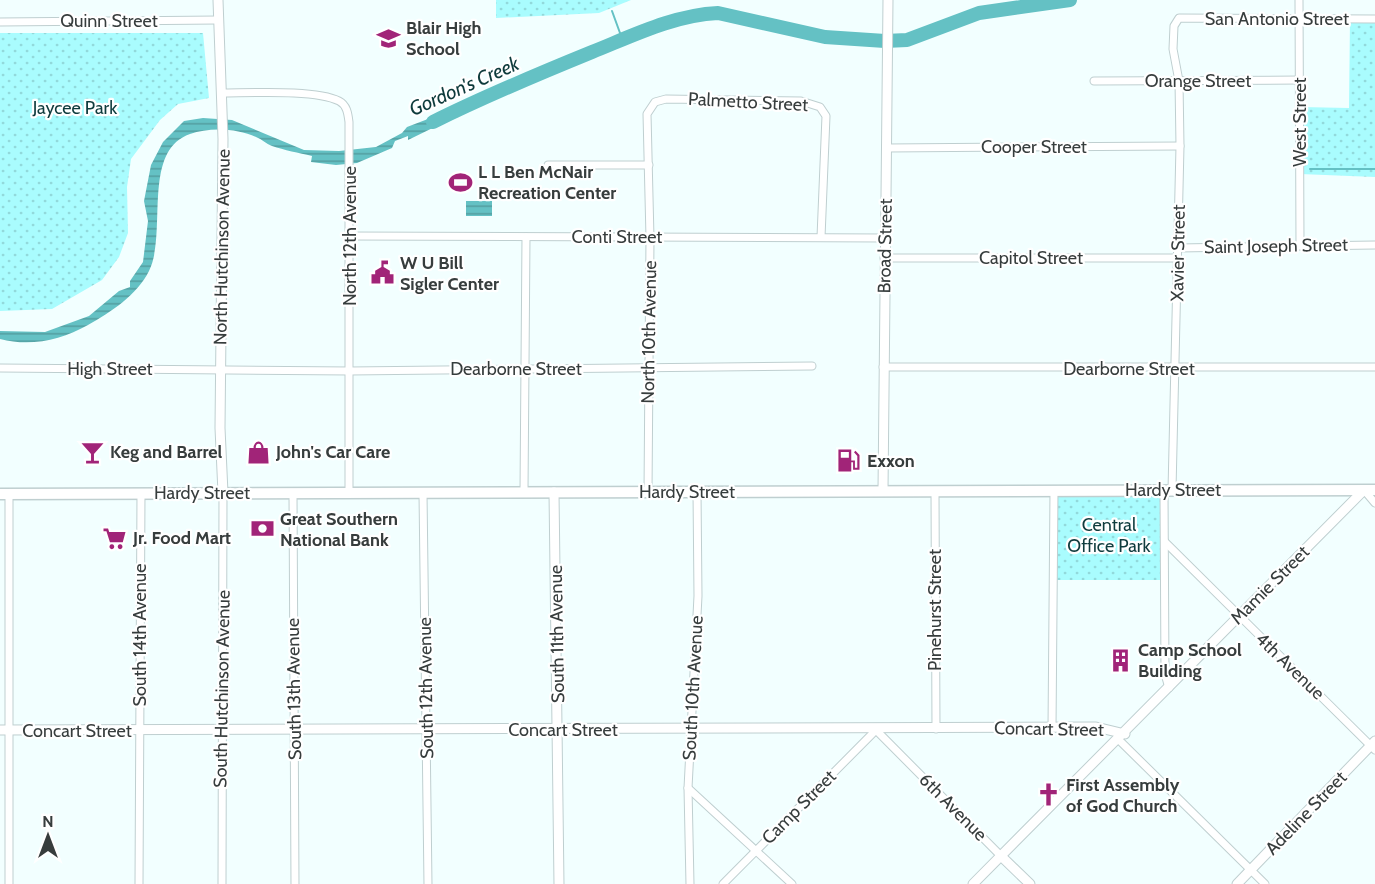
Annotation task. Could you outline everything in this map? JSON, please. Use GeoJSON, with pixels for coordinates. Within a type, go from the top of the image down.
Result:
{"type":"FeatureCollection","features":[{"type":"Feature","properties":{"kind":"main road","name":"Hardy Street"},"geometry":{"type":"LineString","coordinates":[[5,494],[1369,490]]}},
{"type":"Feature","properties":{"kind":"street","name":"North Hutchinson Avenue"},"geometry":{"type":"LineString","coordinates":[[218,0],[223,139],[220,369],[223,493]]}},
{"type":"Feature","properties":{"kind":"street","name":"Broad Street"},"geometry":{"type":"LineString","coordinates":[[883,491],[888,0]]}},
{"type":"Feature","properties":{"kind":"street","name":"West Street"},"geometry":{"type":"LineString","coordinates":[[1299,0],[1300,244]]}},
{"type":"Feature","properties":{"kind":"street","name":"San Antonio Street"},"geometry":{"type":"LineString","coordinates":[[1179,18],[1375,20]]}},
{"type":"Feature","properties":{"kind":"street","name":"Xavier Street"},"geometry":{"type":"LineString","coordinates":[[1168,490],[1175,369],[1180,146],[1179,81],[1173,49],[1174,26],[1179,18]]}},
{"type":"Feature","properties":{"kind":"street","name":"Quinn Street"},"geometry":{"type":"LineString","coordinates":[[0,22],[218,20]]}},
{"type":"Feature","properties":{"kind":"street","name":"Orange Street"},"geometry":{"type":"LineString","coordinates":[[1094,81],[1301,80]]}},
{"type":"Feature","properties":{"kind":"street","name":"North 12th Avenue"},"geometry":{"type":"LineString","coordinates":[[221,93],[280,93],[338,100],[346,108],[350,136],[349,493]]}},
{"type":"Feature","properties":{"kind":"street","name":"Palmetto Street"},"geometry":{"type":"LineString","coordinates":[[655,102],[666,99],[801,101],[820,107],[826,116],[821,237]]}},
{"type":"Feature","properties":{"kind":"street","name":"North 10th Avenue"},"geometry":{"type":"LineString","coordinates":[[648,492],[650,238],[647,114],[655,102]]}},
{"type":"Feature","properties":{"kind":"street","name":"Cooper Street"},"geometry":{"type":"LineString","coordinates":[[887,148],[1180,146]]}},
{"type":"Feature","properties":{"kind":"street"},"geometry":{"type":"LineString","coordinates":[[548,165],[649,165]]}},
{"type":"Feature","properties":{"kind":"street","name":"Conti Street"},"geometry":{"type":"LineString","coordinates":[[349,236],[885,238]]}},
{"type":"Feature","properties":{"kind":"street"},"geometry":{"type":"LineString","coordinates":[[524,492],[523,369],[526,237]]}},
{"type":"Feature","properties":{"kind":"street","name":"Saint Joseph Street"},"geometry":{"type":"LineString","coordinates":[[1178,248],[1300,244],[1375,245]]}},
{"type":"Feature","properties":{"kind":"street","name":"Capitol Street"},"geometry":{"type":"LineString","coordinates":[[884,258],[1178,258]]}},
{"type":"Feature","properties":{"kind":"street","name":"Dearborne Street"},"geometry":{"type":"LineString","coordinates":[[220,369],[350,371],[812,366]]}},
{"type":"Feature","properties":{"kind":"street","name":"Dearborne Street"},"geometry":{"type":"LineString","coordinates":[[883,367],[1175,369],[1375,367]]}},
{"type":"Feature","properties":{"kind":"street","name":"High Street"},"geometry":{"type":"LineString","coordinates":[[0,368],[220,369]]}},
{"type":"Feature","properties":{"kind":"street"},"geometry":{"type":"LineString","coordinates":[[1168,490],[1165,542],[1165,674],[1169,688]]}},
{"type":"Feature","properties":{"kind":"street"},"geometry":{"type":"LineString","coordinates":[[1369,490],[1375,503]]}},
{"type":"Feature","properties":{"kind":"street","name":"Mamie Street"},"geometry":{"type":"LineString","coordinates":[[973,884],[1122,737],[1239,616],[1369,490]]}},
{"type":"Feature","properties":{"kind":"street","name":"Pinehurst Street"},"geometry":{"type":"LineString","coordinates":[[935,491],[936,729]]}},
{"type":"Feature","properties":{"kind":"street"},"geometry":{"type":"LineString","coordinates":[[1052,728],[1054,491]]}},
{"type":"Feature","properties":{"kind":"street","name":"South 11th Avenue"},"geometry":{"type":"LineString","coordinates":[[554,492],[559,730],[559,884]]}},
{"type":"Feature","properties":{"kind":"street","name":"South 10th Avenue"},"geometry":{"type":"LineString","coordinates":[[690,884],[688,788],[698,596],[697,492]]}},
{"type":"Feature","properties":{"kind":"street","name":"South Hutchinson Avenue"},"geometry":{"type":"LineString","coordinates":[[222,884],[223,493]]}},
{"type":"Feature","properties":{"kind":"street","name":"South 13th Avenue"},"geometry":{"type":"LineString","coordinates":[[293,493],[295,884]]}},
{"type":"Feature","properties":{"kind":"street","name":"South 12th Avenue"},"geometry":{"type":"LineString","coordinates":[[423,493],[428,730],[428,884]]}},
{"type":"Feature","properties":{"kind":"street"},"geometry":{"type":"LineString","coordinates":[[5,494],[5,730],[9,884]]}},
{"type":"Feature","properties":{"kind":"street","name":"South 14th Avenue"},"geometry":{"type":"LineString","coordinates":[[139,884],[141,494]]}},
{"type":"Feature","properties":{"kind":"street","name":"4th Avenue"},"geometry":{"type":"LineString","coordinates":[[1165,542],[1374,746]]}},
{"type":"Feature","properties":{"kind":"street","name":"Concart Street"},"geometry":{"type":"LineString","coordinates":[[5,730],[876,730],[1096,727],[1122,737]]}},
{"type":"Feature","properties":{"kind":"street","name":"Camp Street"},"geometry":{"type":"LineString","coordinates":[[723,884],[876,730]]}},
{"type":"Feature","properties":{"kind":"street","name":"6th Avenue"},"geometry":{"type":"LineString","coordinates":[[876,730],[1030,884]]}},
{"type":"Feature","properties":{"kind":"street"},"geometry":{"type":"LineString","coordinates":[[1122,737],[1265,884]]}},
{"type":"Feature","properties":{"kind":"street","name":"Adeline Street"},"geometry":{"type":"LineString","coordinates":[[1237,884],[1374,746]]}},
{"type":"Feature","properties":{"kind":"street"},"geometry":{"type":"LineString","coordinates":[[688,788],[792,884]]}},
{"type":"Feature","properties":{"kind":"green space"},"geometry":{"type":"Polygon","coordinates":[[[496,0],[631,0],[599,13],[496,18],[496,0]]]}},
{"type":"Feature","properties":{"kind":"green space"},"geometry":{"type":"Polygon","coordinates":[[[1350,19],[1375,19],[1375,177],[1300,174],[1301,107],[1349,108],[1350,19]]]}},
{"type":"Feature","properties":{"kind":"green space","name":"Jaycee Park"},"geometry":{"type":"Polygon","coordinates":[[[0,33],[203,33],[209,98],[178,104],[160,120],[131,159],[127,187],[128,233],[119,257],[102,280],[52,309],[0,311],[0,33]]]}},
{"type":"Feature","properties":{"kind":"green space","name":"Central Office Park"},"geometry":{"type":"Polygon","coordinates":[[[1164,490],[1165,580],[1053,580],[1054,491],[1164,490]]]}},
{"type":"Feature","properties":{"kind":"shaded area"},"geometry":{"type":"Polygon","coordinates":[[[441,114],[448,114],[447,121],[408,140],[408,136],[395,141],[392,148],[357,163],[336,165],[311,162],[312,156],[272,146],[248,134],[232,130],[190,134],[175,143],[166,157],[158,195],[154,255],[149,271],[138,288],[106,314],[67,335],[34,342],[0,339],[0,331],[45,332],[89,316],[119,291],[130,287],[130,281],[143,262],[148,221],[144,201],[151,165],[163,142],[184,121],[203,118],[232,120],[304,150],[339,151],[376,147],[402,133],[407,127],[441,114]]]}},
{"type":"Feature","properties":{"kind":"shaded area"},"geometry":{"type":"Polygon","coordinates":[[[466,201],[492,201],[492,216],[466,216],[466,201]]]}},
{"type":"Feature","properties":{"kind":"waterway","name":"Gordon's Creek"},"geometry":{"type":"LineString","coordinates":[[433,122],[492,94],[638,33],[685,18],[718,13],[825,37],[885,41],[907,40],[979,13],[1070,0]]}},
{"type":"Feature","properties":{"kind":"waterway"},"geometry":{"type":"LineString","coordinates":[[612,11],[620,33],[626,39]]}},
{"type":"Feature","properties":{"kind":"waterway"},"geometry":{"type":"LineString","coordinates":[[1310,169],[1375,169]]}},
{"type":"Feature","properties":{"kind":"place","name":"Blair High School"},"geometry":{"type":"Point","coordinates":[388,38]}},
{"type":"Feature","properties":{"kind":"place","name":"L L Ben McNair Recreation Center"},"geometry":{"type":"Point","coordinates":[460,182]}},
{"type":"Feature","properties":{"kind":"place","name":"W U Bill Sigler Center"},"geometry":{"type":"Point","coordinates":[382,273]}},
{"type":"Feature","properties":{"kind":"place","name":"Keg and Barrel"},"geometry":{"type":"Point","coordinates":[92,452]}},
{"type":"Feature","properties":{"kind":"place","name":"John's Car Care"},"geometry":{"type":"Point","coordinates":[258,452]}},
{"type":"Feature","properties":{"kind":"place","name":"Exxon"},"geometry":{"type":"Point","coordinates":[849,461]}},
{"type":"Feature","properties":{"kind":"place","name":"Great Southern National Bank"},"geometry":{"type":"Point","coordinates":[262,529]}},
{"type":"Feature","properties":{"kind":"place","name":"Jr. Food Mart"},"geometry":{"type":"Point","coordinates":[115,538]}},
{"type":"Feature","properties":{"kind":"place","name":"Camp School Building"},"geometry":{"type":"Point","coordinates":[1120,660]}},
{"type":"Feature","properties":{"kind":"place","name":"First Assembly of God Church"},"geometry":{"type":"Point","coordinates":[1048,795]}}]}
